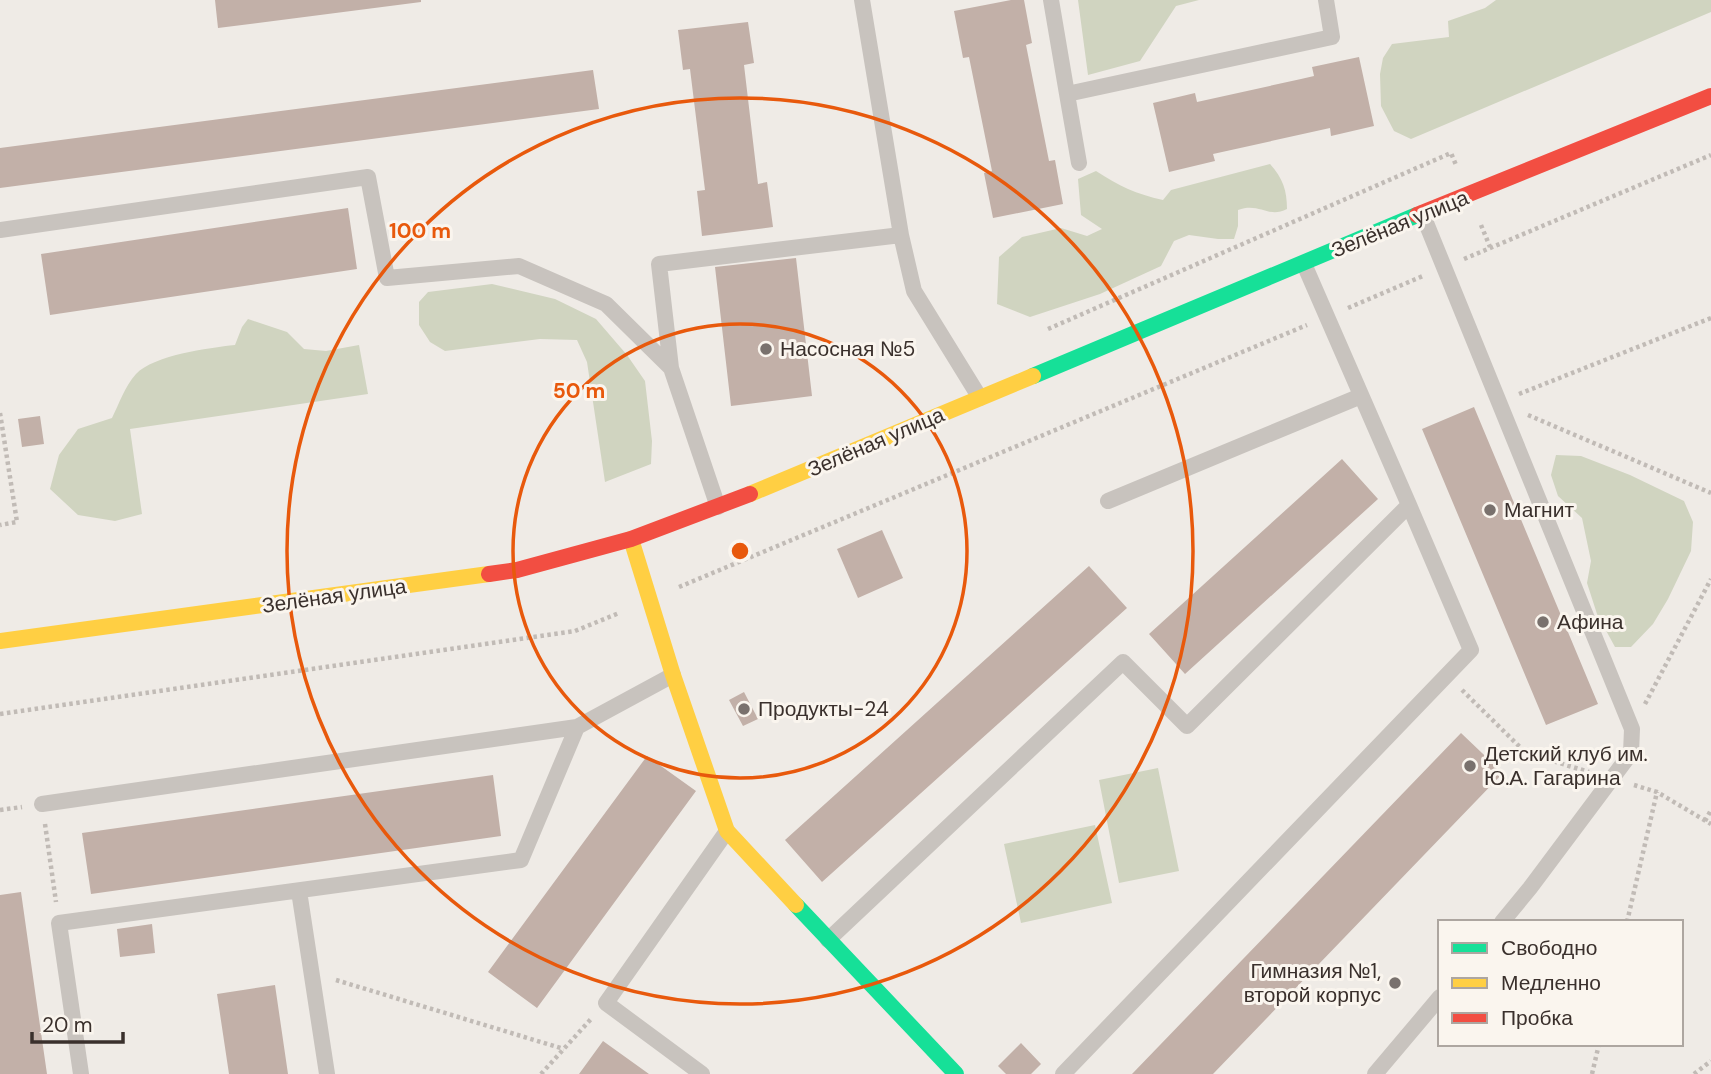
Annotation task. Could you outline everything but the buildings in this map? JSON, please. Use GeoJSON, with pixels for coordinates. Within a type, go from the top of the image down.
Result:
{"type":"FeatureCollection","features":[{"type":"Feature","properties":{"kind":"main road","name":"Зелёная улица"},"geometry":{"type":"LineString","coordinates":[[0,641],[517,570],[631,539],[718,507],[1422,213],[1711,96]]}},
{"type":"Feature","properties":{"kind":"main road"},"geometry":{"type":"LineString","coordinates":[[631,539],[673,675],[727,831],[956,1074]]}},
{"type":"Feature","properties":{"kind":"lane"},"geometry":{"type":"LineString","coordinates":[[862,0],[901,234],[914,291],[980,398]]}},
{"type":"Feature","properties":{"kind":"lane"},"geometry":{"type":"LineString","coordinates":[[1051,0],[1079,163]]}},
{"type":"Feature","properties":{"kind":"lane"},"geometry":{"type":"LineString","coordinates":[[1067,94],[1332,37],[1326,0]]}},
{"type":"Feature","properties":{"kind":"lane"},"geometry":{"type":"LineString","coordinates":[[0,230],[368,177],[387,278],[519,266],[606,304],[671,368]]}},
{"type":"Feature","properties":{"kind":"lane"},"geometry":{"type":"LineString","coordinates":[[1422,213],[1632,729],[1631,753],[1504,920]]}},
{"type":"Feature","properties":{"kind":"lane"},"geometry":{"type":"LineString","coordinates":[[718,507],[671,368],[659,264],[901,234]]}},
{"type":"Feature","properties":{"kind":"lane"},"geometry":{"type":"LineString","coordinates":[[1063,1074],[1471,650],[1304,264]]}},
{"type":"Feature","properties":{"kind":"lane"},"geometry":{"type":"LineString","coordinates":[[1108,501],[1361,396]]}},
{"type":"Feature","properties":{"kind":"lane"},"geometry":{"type":"LineString","coordinates":[[828,940],[1123,662],[1187,726],[1409,505]]}},
{"type":"Feature","properties":{"kind":"lane"},"geometry":{"type":"LineString","coordinates":[[42,804],[577,727],[673,675]]}},
{"type":"Feature","properties":{"kind":"lane"},"geometry":{"type":"LineString","coordinates":[[81,1074],[59,923],[521,860],[577,727]]}},
{"type":"Feature","properties":{"kind":"lane"},"geometry":{"type":"LineString","coordinates":[[702,1074],[606,1003],[727,831]]}},
{"type":"Feature","properties":{"kind":"lane"},"geometry":{"type":"LineString","coordinates":[[299,891],[327,1074]]}},
{"type":"Feature","properties":{"kind":"lane"},"geometry":{"type":"LineString","coordinates":[[1375,1074],[1438,999]]}},
{"type":"Feature","properties":{"kind":"path"},"geometry":{"type":"LineString","coordinates":[[1036,334],[1451,153]]}},
{"type":"Feature","properties":{"kind":"path"},"geometry":{"type":"LineString","coordinates":[[0,714],[575,631],[1711,155]]}},
{"type":"Feature","properties":{"kind":"path"},"geometry":{"type":"LineString","coordinates":[[1498,402],[1711,318]]}},
{"type":"Feature","properties":{"kind":"path"},"geometry":{"type":"LineString","coordinates":[[1498,402],[1711,493]]}},
{"type":"Feature","properties":{"kind":"path"},"geometry":{"type":"LineString","coordinates":[[0,413],[17,522],[0,525]]}},
{"type":"Feature","properties":{"kind":"path"},"geometry":{"type":"LineString","coordinates":[[1632,729],[1711,579]]}},
{"type":"Feature","properties":{"kind":"path"},"geometry":{"type":"LineString","coordinates":[[1447,674],[1526,754],[1657,792],[1711,824]]}},
{"type":"Feature","properties":{"kind":"path"},"geometry":{"type":"LineString","coordinates":[[1627,920],[1657,792]]}},
{"type":"Feature","properties":{"kind":"path"},"geometry":{"type":"LineString","coordinates":[[0,810],[42,804],[59,923]]}},
{"type":"Feature","properties":{"kind":"path"},"geometry":{"type":"LineString","coordinates":[[1705,821],[1711,810]]}},
{"type":"Feature","properties":{"kind":"path"},"geometry":{"type":"LineString","coordinates":[[312,973],[564,1048]]}},
{"type":"Feature","properties":{"kind":"path"},"geometry":{"type":"LineString","coordinates":[[541,1074],[606,1003]]}},
{"type":"Feature","properties":{"kind":"path"},"geometry":{"type":"LineString","coordinates":[[1592,1074],[1599,1046]]}},
{"type":"Feature","properties":{"kind":"path"},"geometry":{"type":"LineString","coordinates":[[1694,1074],[1711,1061]]}},
{"type":"Feature","properties":{"kind":"green space"},"geometry":{"type":"Polygon","coordinates":[[[1078,0],[1199,0],[1176,6],[1140,61],[1088,75],[1078,0]]]}},
{"type":"Feature","properties":{"kind":"green space"},"geometry":{"type":"Polygon","coordinates":[[[1496,0],[1711,0],[1711,12],[1411,139],[1394,131],[1381,106],[1380,74],[1383,58],[1392,44],[1449,37],[1448,21],[1485,8],[1496,0]]]}},
{"type":"Feature","properties":{"kind":"green space"},"geometry":{"type":"Polygon","coordinates":[[[1270,164],[1283,185],[1287,209],[1280,212],[1252,208],[1238,210],[1238,226],[1234,239],[1189,235],[1174,241],[1161,266],[1100,294],[1030,317],[997,304],[999,257],[1022,237],[1061,228],[1087,236],[1102,229],[1081,215],[1078,179],[1096,171],[1128,189],[1163,200],[1171,190],[1270,164]]]}},
{"type":"Feature","properties":{"kind":"green space"},"geometry":{"type":"Polygon","coordinates":[[[492,284],[555,299],[596,319],[645,381],[652,441],[651,464],[605,482],[587,362],[577,340],[540,339],[445,351],[430,342],[419,325],[419,302],[428,292],[492,284]]]}},
{"type":"Feature","properties":{"kind":"green space"},"geometry":{"type":"Polygon","coordinates":[[[248,319],[287,332],[304,349],[326,351],[359,345],[368,394],[130,429],[142,514],[115,521],[78,515],[50,489],[59,455],[78,429],[112,418],[125,390],[144,367],[168,357],[235,345],[248,319]]]}},
{"type":"Feature","properties":{"kind":"green space"},"geometry":{"type":"Polygon","coordinates":[[[1556,455],[1581,456],[1630,475],[1684,501],[1693,522],[1691,551],[1668,599],[1653,624],[1631,647],[1615,647],[1597,614],[1587,583],[1591,561],[1582,518],[1558,496],[1551,475],[1556,455]]]}},
{"type":"Feature","properties":{"kind":"green space"},"geometry":{"type":"Polygon","coordinates":[[[1158,768],[1179,871],[1119,883],[1099,780],[1158,768]]]}},
{"type":"Feature","properties":{"kind":"green space"},"geometry":{"type":"Polygon","coordinates":[[[1095,825],[1112,903],[1021,923],[1004,844],[1095,825]]]}},
{"type":"Feature","properties":{"kind":"traffic: fast"},"geometry":{"type":"LineString","coordinates":[[1033,376],[1417,215]]}},
{"type":"Feature","properties":{"kind":"traffic: fast"},"geometry":{"type":"LineString","coordinates":[[796,905],[956,1074]]}},
{"type":"Feature","properties":{"kind":"traffic: slow"},"geometry":{"type":"LineString","coordinates":[[750,494],[1033,376]]}},
{"type":"Feature","properties":{"kind":"traffic: slow"},"geometry":{"type":"LineString","coordinates":[[631,539],[673,675],[727,831],[796,905]]}},
{"type":"Feature","properties":{"kind":"traffic: slow"},"geometry":{"type":"LineString","coordinates":[[0,641],[489,574]]}},
{"type":"Feature","properties":{"kind":"traffic: jam"},"geometry":{"type":"LineString","coordinates":[[1417,215],[1711,96]]}},
{"type":"Feature","properties":{"kind":"traffic: jam"},"geometry":{"type":"LineString","coordinates":[[489,574],[517,570],[631,539],[750,494]]}},
{"type":"Feature","properties":{"kind":"place","name":"Насосная №5"},"geometry":{"type":"Point","coordinates":[766,349]}},
{"type":"Feature","properties":{"kind":"place","name":"Магнит"},"geometry":{"type":"Point","coordinates":[1490,510]}},
{"type":"Feature","properties":{"kind":"place","name":"Афина"},"geometry":{"type":"Point","coordinates":[1543,622]}},
{"type":"Feature","properties":{"kind":"place","name":"Продукты-24"},"geometry":{"type":"Point","coordinates":[744,709]}},
{"type":"Feature","properties":{"kind":"place","name":"Детский клуб им. Ю.А. Гагарина"},"geometry":{"type":"Point","coordinates":[1470,766]}},
{"type":"Feature","properties":{"kind":"place","name":"Гимназия №1, второй корпус"},"geometry":{"type":"Point","coordinates":[1395,983]}}]}
